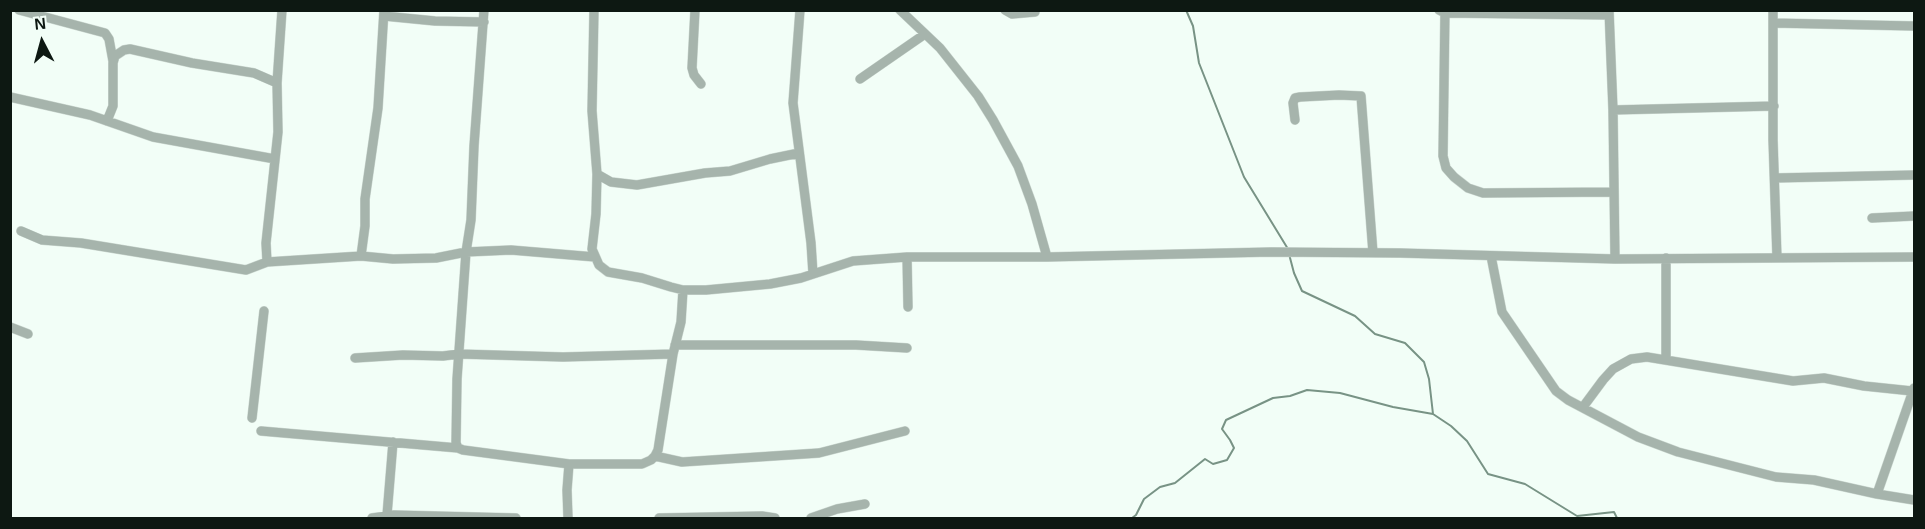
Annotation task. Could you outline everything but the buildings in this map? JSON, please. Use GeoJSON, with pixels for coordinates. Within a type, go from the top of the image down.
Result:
{"type":"FeatureCollection","features":[{"type":"Feature","properties":{"kind":"street"},"geometry":{"type":"LineString","coordinates":[[19,10],[105,33],[110,39],[113,63],[113,106],[107,121]]}},
{"type":"Feature","properties":{"kind":"street"},"geometry":{"type":"LineString","coordinates":[[267,262],[266,243],[278,132],[277,83],[282,10]]}},
{"type":"Feature","properties":{"kind":"street"},"geometry":{"type":"LineString","coordinates":[[458,448],[456,443],[459,354],[466,252],[471,220],[484,10]]}},
{"type":"Feature","properties":{"kind":"street"},"geometry":{"type":"LineString","coordinates":[[594,10],[592,111],[597,174],[592,249],[599,265],[608,272],[642,278],[683,290],[761,285],[813,274],[853,261],[907,257],[1047,257],[1271,252],[1615,259],[1914,257]]}},
{"type":"Feature","properties":{"kind":"street"},"geometry":{"type":"LineString","coordinates":[[695,10],[692,68],[700,84]]}},
{"type":"Feature","properties":{"kind":"street"},"geometry":{"type":"LineString","coordinates":[[800,10],[793,103],[813,274]]}},
{"type":"Feature","properties":{"kind":"street"},"geometry":{"type":"LineString","coordinates":[[900,10],[940,48],[978,96],[1018,166],[1032,204],[1047,257]]}},
{"type":"Feature","properties":{"kind":"street"},"geometry":{"type":"LineString","coordinates":[[1005,10],[1012,14],[1035,12]]}},
{"type":"Feature","properties":{"kind":"street"},"geometry":{"type":"LineString","coordinates":[[1773,10],[1778,258]]}},
{"type":"Feature","properties":{"kind":"street"},"geometry":{"type":"LineString","coordinates":[[1614,192],[1483,193],[1468,188],[1454,177],[1446,168],[1443,156],[1443,11],[1609,13],[1613,110],[1615,259]]}},
{"type":"Feature","properties":{"kind":"street"},"geometry":{"type":"LineString","coordinates":[[361,256],[365,226],[365,199],[378,108],[384,13],[435,21],[484,22]]}},
{"type":"Feature","properties":{"kind":"street"},"geometry":{"type":"LineString","coordinates":[[1773,23],[1914,26]]}},
{"type":"Feature","properties":{"kind":"street"},"geometry":{"type":"LineString","coordinates":[[860,79],[925,34]]}},
{"type":"Feature","properties":{"kind":"street"},"geometry":{"type":"LineString","coordinates":[[113,63],[118,52],[130,50],[254,73],[277,83]]}},
{"type":"Feature","properties":{"kind":"street"},"geometry":{"type":"LineString","coordinates":[[1295,120],[1293,103],[1295,98],[1339,94],[1361,96],[1373,254]]}},
{"type":"Feature","properties":{"kind":"street"},"geometry":{"type":"LineString","coordinates":[[10,96],[90,115],[153,137],[275,159]]}},
{"type":"Feature","properties":{"kind":"street"},"geometry":{"type":"LineString","coordinates":[[1613,110],[1774,106]]}},
{"type":"Feature","properties":{"kind":"street"},"geometry":{"type":"LineString","coordinates":[[597,174],[611,182],[637,184],[730,171],[799,153]]}},
{"type":"Feature","properties":{"kind":"street"},"geometry":{"type":"LineString","coordinates":[[1775,178],[1914,175]]}},
{"type":"Feature","properties":{"kind":"street"},"geometry":{"type":"LineString","coordinates":[[1872,218],[1914,216]]}},
{"type":"Feature","properties":{"kind":"street"},"geometry":{"type":"LineString","coordinates":[[21,231],[42,240],[92,245],[246,270],[267,262],[361,256],[393,259],[436,258],[466,252],[511,250],[595,257]]}},
{"type":"Feature","properties":{"kind":"street"},"geometry":{"type":"LineString","coordinates":[[1491,256],[1502,312],[1556,391],[1583,407],[1638,437],[1678,452],[1776,477],[1814,480],[1914,500]]}},
{"type":"Feature","properties":{"kind":"street"},"geometry":{"type":"LineString","coordinates":[[907,257],[908,307]]}},
{"type":"Feature","properties":{"kind":"street"},"geometry":{"type":"LineString","coordinates":[[1666,258],[1666,359]]}},
{"type":"Feature","properties":{"kind":"street"},"geometry":{"type":"LineString","coordinates":[[261,431],[458,448],[569,464],[642,464],[655,456],[658,450],[674,349],[681,322],[683,290]]}},
{"type":"Feature","properties":{"kind":"street"},"geometry":{"type":"LineString","coordinates":[[252,418],[264,311]]}},
{"type":"Feature","properties":{"kind":"street"},"geometry":{"type":"LineString","coordinates":[[10,327],[28,334]]}},
{"type":"Feature","properties":{"kind":"street"},"geometry":{"type":"LineString","coordinates":[[355,358],[459,354],[566,357],[674,349],[856,345],[907,348]]}},
{"type":"Feature","properties":{"kind":"street"},"geometry":{"type":"LineString","coordinates":[[1583,407],[1603,380],[1622,363],[1639,357],[1666,359],[1793,381],[1824,378],[1864,386],[1913,389],[1877,494]]}},
{"type":"Feature","properties":{"kind":"street"},"geometry":{"type":"LineString","coordinates":[[655,456],[682,462],[819,453],[905,431]]}},
{"type":"Feature","properties":{"kind":"street"},"geometry":{"type":"LineString","coordinates":[[387,515],[393,442]]}},
{"type":"Feature","properties":{"kind":"street"},"geometry":{"type":"LineString","coordinates":[[568,519],[569,464]]}},
{"type":"Feature","properties":{"kind":"street"},"geometry":{"type":"LineString","coordinates":[[811,519],[837,509],[865,504]]}},
{"type":"Feature","properties":{"kind":"street"},"geometry":{"type":"LineString","coordinates":[[372,519],[387,515],[516,519]]}},
{"type":"Feature","properties":{"kind":"street"},"geometry":{"type":"LineString","coordinates":[[659,519],[755,516],[775,519]]}},
{"type":"Feature","properties":{"kind":"waterway"},"geometry":{"type":"LineString","coordinates":[[1186,10],[1193,26],[1199,63],[1244,177],[1288,249]]}},
{"type":"Feature","properties":{"kind":"waterway"},"geometry":{"type":"LineString","coordinates":[[1289,254],[1302,291],[1355,316],[1375,334],[1405,343],[1424,362],[1429,379],[1433,414],[1467,441],[1488,474],[1525,484],[1577,516],[1614,512],[1617,518]]}},
{"type":"Feature","properties":{"kind":"waterway"},"geometry":{"type":"LineString","coordinates":[[1132,518],[1144,499],[1160,487],[1175,483],[1205,459],[1213,464],[1227,460],[1234,448],[1222,429],[1226,420],[1273,398],[1290,396],[1307,390],[1340,393],[1393,407],[1433,414]]}}]}
